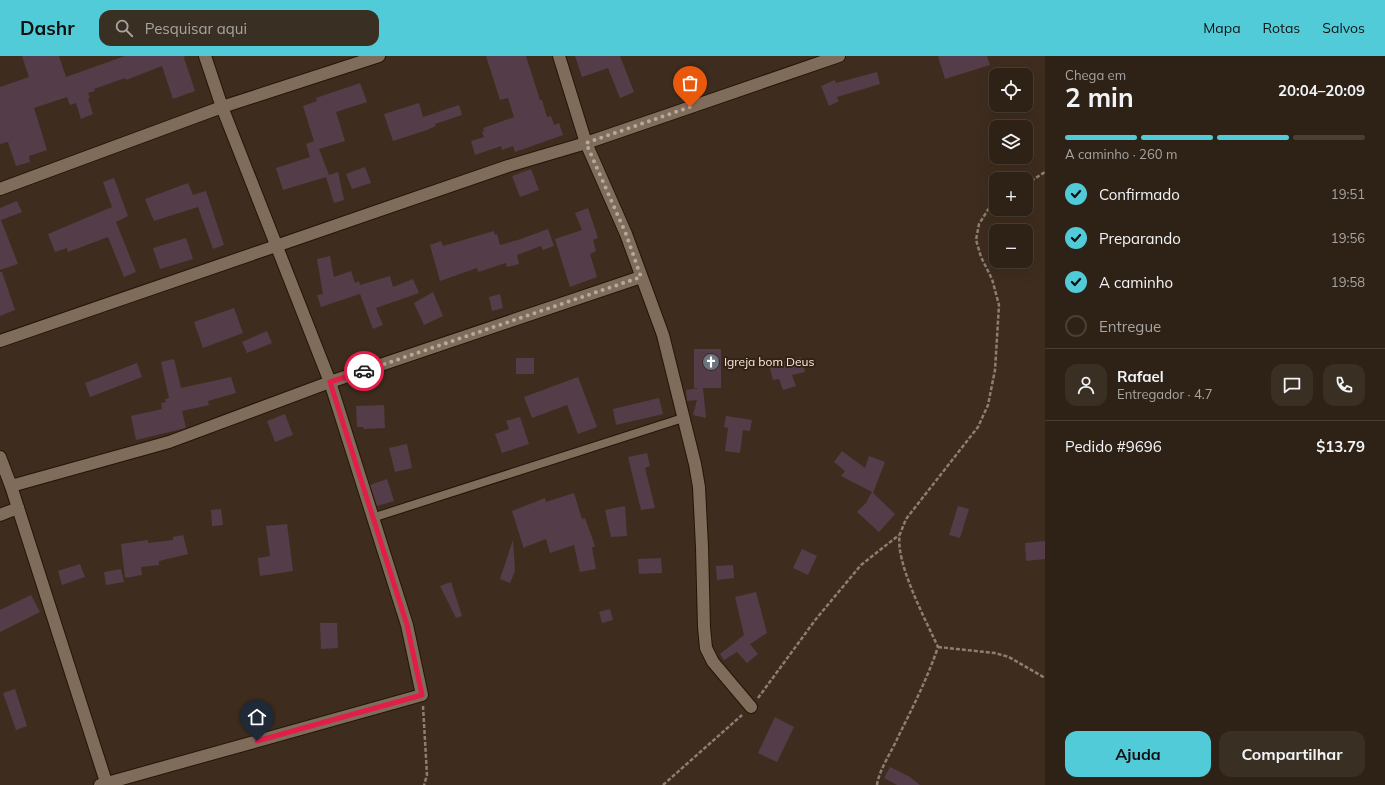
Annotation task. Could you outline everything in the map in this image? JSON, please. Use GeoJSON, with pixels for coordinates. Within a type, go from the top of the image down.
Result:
{"type":"FeatureCollection","features":[{"type":"Feature","properties":{"kind":"street"},"geometry":{"type":"LineString","coordinates":[[0,457],[18,508],[103,784],[422,695],[407,625],[330,382],[222,107],[205,56]]}},
{"type":"Feature","properties":{"kind":"street"},"geometry":{"type":"LineString","coordinates":[[0,189],[222,107],[379,56]]}},
{"type":"Feature","properties":{"kind":"street"},"geometry":{"type":"LineString","coordinates":[[559,56],[586,143],[626,234],[663,335],[695,464],[699,487],[706,648],[713,662],[752,707]]}},
{"type":"Feature","properties":{"kind":"street"},"geometry":{"type":"LineString","coordinates":[[0,341],[508,166],[586,143],[839,56]]}},
{"type":"Feature","properties":{"kind":"street"},"geometry":{"type":"LineString","coordinates":[[11,486],[169,442],[330,382],[641,277]]}},
{"type":"Feature","properties":{"kind":"street"},"geometry":{"type":"LineString","coordinates":[[0,515],[18,508]]}},
{"type":"Feature","properties":{"kind":"lane"},"geometry":{"type":"LineString","coordinates":[[372,518],[683,418]]}},
{"type":"Feature","properties":{"kind":"path"},"geometry":{"type":"LineString","coordinates":[[1033,180],[1045,172]]}},
{"type":"Feature","properties":{"kind":"path"},"geometry":{"type":"LineString","coordinates":[[877,785],[878,780],[928,676],[938,647],[904,569],[901,554],[900,535],[906,519],[978,427],[988,405],[995,370],[999,305],[992,279],[981,257],[976,240],[979,224],[989,208]]}},
{"type":"Feature","properties":{"kind":"path"},"geometry":{"type":"LineString","coordinates":[[663,785],[752,707],[816,619],[861,565],[900,535]]}},
{"type":"Feature","properties":{"kind":"path"},"geometry":{"type":"LineString","coordinates":[[938,647],[995,653],[1009,657],[1045,678]]}},
{"type":"Feature","properties":{"kind":"path"},"geometry":{"type":"LineString","coordinates":[[422,695],[427,775],[424,785]]}},
{"type":"Feature","properties":{"kind":"building"},"geometry":{"type":"Polygon","coordinates":[[[22,56],[59,56],[66,77],[125,56],[185,56],[184,58],[195,91],[173,99],[162,66],[126,80],[125,78],[94,89],[95,91],[88,93],[93,114],[81,119],[76,103],[70,105],[67,97],[34,108],[47,150],[29,156],[30,162],[16,166],[8,142],[0,144],[0,87],[29,77],[22,56]]]}},
{"type":"Feature","properties":{"kind":"building"},"geometry":{"type":"Polygon","coordinates":[[[486,56],[526,56],[547,117],[551,116],[554,125],[559,123],[563,135],[515,152],[513,146],[502,150],[501,146],[475,155],[471,141],[484,137],[482,132],[484,131],[483,128],[514,117],[508,98],[500,100],[486,56]]]}},
{"type":"Feature","properties":{"kind":"building"},"geometry":{"type":"Polygon","coordinates":[[[575,56],[620,56],[634,92],[620,98],[608,68],[582,77],[575,56]]]}},
{"type":"Feature","properties":{"kind":"building"},"geometry":{"type":"Polygon","coordinates":[[[938,56],[987,56],[990,65],[945,79],[938,56]]]}},
{"type":"Feature","properties":{"kind":"building"},"geometry":{"type":"Polygon","coordinates":[[[877,72],[880,84],[837,97],[839,101],[829,106],[821,86],[835,80],[836,83],[877,72]]]}},
{"type":"Feature","properties":{"kind":"building"},"geometry":{"type":"Polygon","coordinates":[[[360,83],[367,102],[336,112],[345,141],[319,149],[329,175],[338,172],[344,200],[334,203],[326,177],[283,190],[276,168],[310,157],[306,144],[314,141],[303,106],[317,101],[316,98],[360,83]]]}},
{"type":"Feature","properties":{"kind":"building"},"geometry":{"type":"Polygon","coordinates":[[[419,103],[423,117],[459,105],[462,115],[435,124],[436,126],[427,130],[393,141],[384,114],[419,103]]]}},
{"type":"Feature","properties":{"kind":"building"},"geometry":{"type":"Polygon","coordinates":[[[365,167],[371,183],[352,189],[346,174],[365,167]]]}},
{"type":"Feature","properties":{"kind":"building"},"geometry":{"type":"Polygon","coordinates":[[[531,169],[539,190],[520,197],[512,176],[531,169]]]}},
{"type":"Feature","properties":{"kind":"building"},"geometry":{"type":"Polygon","coordinates":[[[114,178],[128,216],[116,222],[136,272],[124,277],[108,237],[68,252],[67,248],[55,252],[48,234],[112,207],[103,182],[114,178]]]}},
{"type":"Feature","properties":{"kind":"building"},"geometry":{"type":"Polygon","coordinates":[[[188,183],[193,195],[206,191],[224,245],[213,249],[198,207],[154,221],[145,199],[188,183]]]}},
{"type":"Feature","properties":{"kind":"building"},"geometry":{"type":"Polygon","coordinates":[[[17,201],[22,212],[1,220],[18,264],[0,270],[0,208],[17,201]]]}},
{"type":"Feature","properties":{"kind":"building"},"geometry":{"type":"Polygon","coordinates":[[[588,208],[598,238],[593,240],[596,251],[590,254],[597,277],[570,287],[555,239],[582,230],[575,213],[588,208]]]}},
{"type":"Feature","properties":{"kind":"building"},"geometry":{"type":"Polygon","coordinates":[[[548,229],[554,246],[543,250],[541,246],[517,255],[519,264],[507,267],[506,263],[478,272],[477,268],[440,281],[430,245],[441,241],[443,246],[494,231],[495,235],[497,234],[500,245],[548,229]]]}},
{"type":"Feature","properties":{"kind":"building"},"geometry":{"type":"Polygon","coordinates":[[[186,238],[193,259],[160,269],[153,248],[186,238]]]}},
{"type":"Feature","properties":{"kind":"building"},"geometry":{"type":"Polygon","coordinates":[[[330,256],[334,277],[351,271],[355,283],[359,281],[360,285],[390,276],[393,287],[413,279],[419,293],[376,308],[383,325],[373,329],[360,294],[321,307],[317,295],[323,294],[317,259],[330,256]]]}},
{"type":"Feature","properties":{"kind":"building"},"geometry":{"type":"Polygon","coordinates":[[[0,272],[2,272],[15,310],[0,316],[0,272]]]}},
{"type":"Feature","properties":{"kind":"building"},"geometry":{"type":"Polygon","coordinates":[[[433,292],[443,316],[424,325],[414,303],[433,292]]]}},
{"type":"Feature","properties":{"kind":"building"},"geometry":{"type":"Polygon","coordinates":[[[500,294],[503,308],[492,311],[489,297],[500,294]]]}},
{"type":"Feature","properties":{"kind":"building"},"geometry":{"type":"Polygon","coordinates":[[[234,308],[243,333],[203,348],[194,322],[234,308]]]}},
{"type":"Feature","properties":{"kind":"building"},"geometry":{"type":"Polygon","coordinates":[[[267,331],[272,343],[247,353],[242,342],[267,331]]]}},
{"type":"Feature","properties":{"kind":"building"},"geometry":{"type":"Polygon","coordinates":[[[694,349],[721,349],[721,388],[703,388],[706,418],[693,415],[697,400],[687,401],[686,390],[700,388],[694,388],[694,349]]]}},
{"type":"Feature","properties":{"kind":"building"},"geometry":{"type":"Polygon","coordinates":[[[801,357],[805,372],[792,375],[796,386],[783,390],[779,379],[773,380],[769,365],[801,357]]]}},
{"type":"Feature","properties":{"kind":"building"},"geometry":{"type":"Polygon","coordinates":[[[516,358],[534,358],[534,374],[516,374],[516,358]]]}},
{"type":"Feature","properties":{"kind":"building"},"geometry":{"type":"Polygon","coordinates":[[[174,359],[181,388],[231,377],[236,393],[208,401],[209,405],[182,411],[186,428],[136,440],[131,416],[162,409],[161,403],[166,402],[165,399],[169,398],[161,362],[174,359]]]}},
{"type":"Feature","properties":{"kind":"building"},"geometry":{"type":"Polygon","coordinates":[[[137,363],[142,377],[90,397],[85,383],[137,363]]]}},
{"type":"Feature","properties":{"kind":"building"},"geometry":{"type":"Polygon","coordinates":[[[578,377],[597,427],[578,434],[567,405],[532,418],[524,397],[578,377]]]}},
{"type":"Feature","properties":{"kind":"building"},"geometry":{"type":"Polygon","coordinates":[[[659,398],[663,414],[616,425],[613,409],[659,398]]]}},
{"type":"Feature","properties":{"kind":"building"},"geometry":{"type":"Polygon","coordinates":[[[384,405],[385,428],[363,429],[364,427],[357,427],[356,406],[384,405]]]}},
{"type":"Feature","properties":{"kind":"building"},"geometry":{"type":"Polygon","coordinates":[[[285,414],[293,435],[275,442],[267,421],[285,414]]]}},
{"type":"Feature","properties":{"kind":"building"},"geometry":{"type":"Polygon","coordinates":[[[726,416],[752,420],[750,431],[743,430],[740,453],[725,451],[728,428],[724,427],[726,416]]]}},
{"type":"Feature","properties":{"kind":"building"},"geometry":{"type":"Polygon","coordinates":[[[520,417],[529,444],[502,453],[495,434],[509,429],[506,421],[520,417]]]}},
{"type":"Feature","properties":{"kind":"building"},"geometry":{"type":"Polygon","coordinates":[[[407,444],[412,468],[395,472],[389,448],[407,444]]]}},
{"type":"Feature","properties":{"kind":"building"},"geometry":{"type":"Polygon","coordinates":[[[842,451],[865,468],[869,456],[885,462],[873,493],[895,514],[879,532],[857,512],[866,503],[872,492],[841,476],[845,471],[834,462],[842,451]]]}},
{"type":"Feature","properties":{"kind":"building"},"geometry":{"type":"Polygon","coordinates":[[[647,453],[650,466],[645,468],[655,508],[641,510],[628,457],[647,453]]]}},
{"type":"Feature","properties":{"kind":"building"},"geometry":{"type":"Polygon","coordinates":[[[387,479],[394,501],[377,506],[370,485],[387,479]]]}},
{"type":"Feature","properties":{"kind":"building"},"geometry":{"type":"Polygon","coordinates":[[[574,493],[582,519],[585,518],[595,546],[592,548],[596,569],[580,572],[574,545],[550,553],[546,539],[525,547],[524,549],[512,511],[545,498],[546,502],[574,493]]]}},
{"type":"Feature","properties":{"kind":"building"},"geometry":{"type":"Polygon","coordinates":[[[625,506],[627,536],[611,537],[605,510],[625,506]]]}},
{"type":"Feature","properties":{"kind":"building"},"geometry":{"type":"Polygon","coordinates":[[[958,506],[969,509],[960,538],[949,535],[958,506]]]}},
{"type":"Feature","properties":{"kind":"building"},"geometry":{"type":"Polygon","coordinates":[[[221,509],[223,525],[212,526],[211,510],[221,509]]]}},
{"type":"Feature","properties":{"kind":"building"},"geometry":{"type":"Polygon","coordinates":[[[287,524],[293,571],[260,576],[258,558],[270,556],[266,526],[287,524]]]}},
{"type":"Feature","properties":{"kind":"building"},"geometry":{"type":"Polygon","coordinates":[[[183,535],[188,554],[159,561],[159,565],[141,567],[142,575],[125,578],[121,544],[148,540],[148,543],[173,540],[173,537],[183,535]]]}},
{"type":"Feature","properties":{"kind":"building"},"geometry":{"type":"Polygon","coordinates":[[[513,540],[515,571],[510,583],[500,579],[513,540]]]}},
{"type":"Feature","properties":{"kind":"building"},"geometry":{"type":"Polygon","coordinates":[[[1045,541],[1045,559],[1026,561],[1025,543],[1045,541]]]}},
{"type":"Feature","properties":{"kind":"building"},"geometry":{"type":"Polygon","coordinates":[[[802,549],[817,556],[808,575],[793,568],[802,549]]]}},
{"type":"Feature","properties":{"kind":"building"},"geometry":{"type":"Polygon","coordinates":[[[661,558],[662,573],[639,574],[638,559],[661,558]]]}},
{"type":"Feature","properties":{"kind":"building"},"geometry":{"type":"Polygon","coordinates":[[[80,564],[85,577],[62,585],[58,571],[80,564]]]}},
{"type":"Feature","properties":{"kind":"building"},"geometry":{"type":"Polygon","coordinates":[[[733,565],[734,578],[717,580],[716,566],[733,565]]]}},
{"type":"Feature","properties":{"kind":"building"},"geometry":{"type":"Polygon","coordinates":[[[121,569],[124,582],[106,585],[104,572],[121,569]]]}},
{"type":"Feature","properties":{"kind":"building"},"geometry":{"type":"Polygon","coordinates":[[[451,582],[462,616],[456,618],[440,586],[451,582]]]}},
{"type":"Feature","properties":{"kind":"building"},"geometry":{"type":"Polygon","coordinates":[[[756,592],[767,633],[750,644],[758,654],[747,663],[737,652],[724,660],[720,654],[744,635],[735,597],[756,592]]]}},
{"type":"Feature","properties":{"kind":"building"},"geometry":{"type":"Polygon","coordinates":[[[31,595],[40,612],[0,632],[0,610],[31,595]]]}},
{"type":"Feature","properties":{"kind":"building"},"geometry":{"type":"Polygon","coordinates":[[[610,609],[613,620],[602,623],[599,612],[610,609]]]}},
{"type":"Feature","properties":{"kind":"building"},"geometry":{"type":"Polygon","coordinates":[[[320,623],[337,623],[338,648],[321,649],[320,623]]]}},
{"type":"Feature","properties":{"kind":"building"},"geometry":{"type":"Polygon","coordinates":[[[15,689],[27,726],[16,730],[3,693],[15,689]]]}},
{"type":"Feature","properties":{"kind":"building"},"geometry":{"type":"Polygon","coordinates":[[[775,717],[794,727],[777,762],[758,753],[775,717]]]}},
{"type":"Feature","properties":{"kind":"building"},"geometry":{"type":"Polygon","coordinates":[[[890,767],[910,777],[920,785],[897,785],[884,778],[890,767]]]}},
{"type":"Feature","properties":{"kind":"way so far"},"geometry":{"type":"LineString","coordinates":[[364,371],[641,277],[626,234],[586,143],[690,107]]}},
{"type":"Feature","properties":{"kind":"place","name":"Igreja bom Deus"},"geometry":{"type":"Point","coordinates":[711,362]}},
{"type":"Feature","properties":{"kind":"route"},"geometry":{"type":"LineString","coordinates":[[257,741],[422,695],[407,625],[330,382],[364,371]]}}]}
